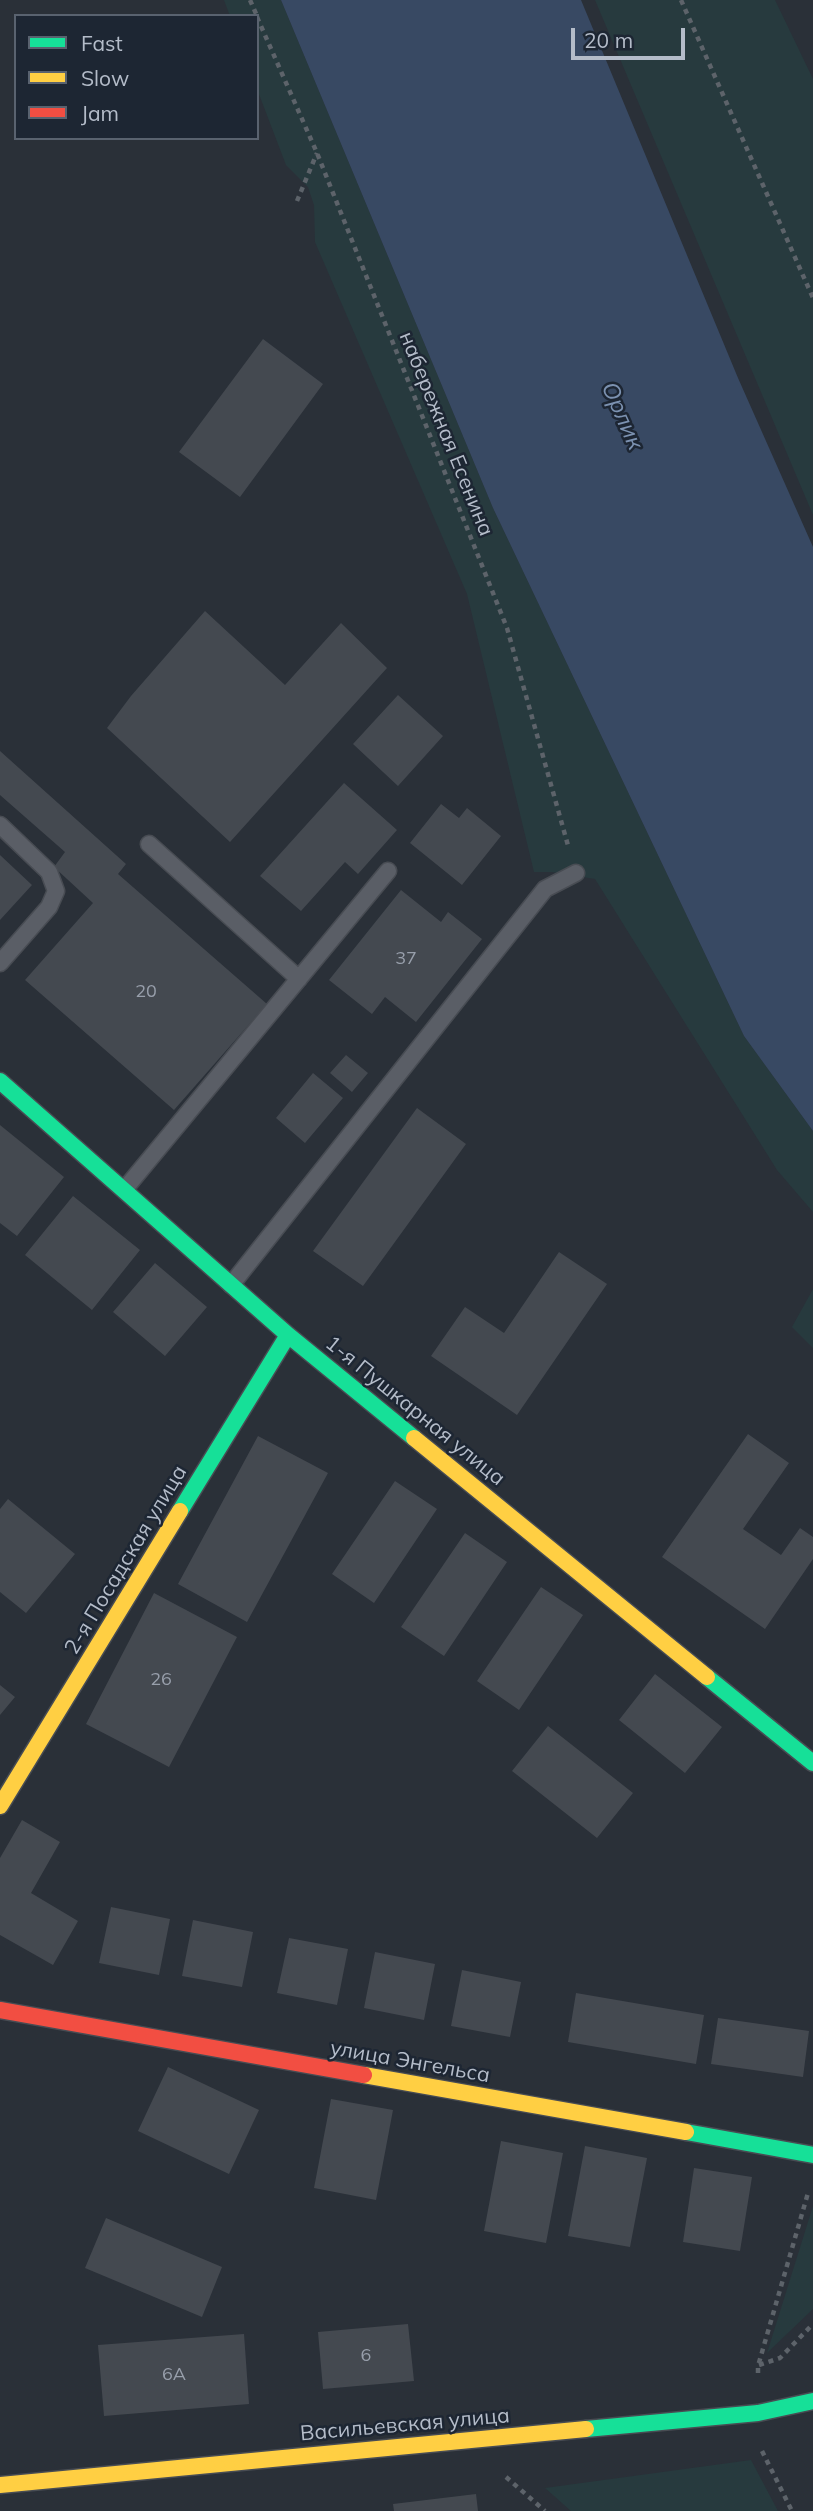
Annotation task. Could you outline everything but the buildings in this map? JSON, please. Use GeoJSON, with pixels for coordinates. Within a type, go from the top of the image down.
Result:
{"type":"FeatureCollection","features":[{"type":"Feature","properties":{"kind":"street","name":"1-я Пушкарная улица"},"geometry":{"type":"LineString","coordinates":[[0,1081],[288,1335],[813,1763]]}},
{"type":"Feature","properties":{"kind":"street","name":"2-я Посадская улица"},"geometry":{"type":"LineString","coordinates":[[0,1806],[288,1335]]}},
{"type":"Feature","properties":{"kind":"street","name":"улица Энгельса"},"geometry":{"type":"LineString","coordinates":[[0,2010],[813,2155]]}},
{"type":"Feature","properties":{"kind":"street","name":"Васильевская улица"},"geometry":{"type":"LineString","coordinates":[[0,2485],[758,2413],[813,2401]]}},
{"type":"Feature","properties":{"kind":"lane"},"geometry":{"type":"LineString","coordinates":[[0,825],[49,872],[56,891],[49,907],[0,963]]}},
{"type":"Feature","properties":{"kind":"lane"},"geometry":{"type":"LineString","coordinates":[[149,844],[299,979]]}},
{"type":"Feature","properties":{"kind":"lane"},"geometry":{"type":"LineString","coordinates":[[124,1190],[388,871]]}},
{"type":"Feature","properties":{"kind":"lane"},"geometry":{"type":"LineString","coordinates":[[231,1284],[545,889],[576,873]]}},
{"type":"Feature","properties":{"kind":"path"},"geometry":{"type":"LineString","coordinates":[[681,0],[813,298]]}},
{"type":"Feature","properties":{"kind":"path","name":"набережная Есенина"},"geometry":{"type":"LineString","coordinates":[[259,21],[317,153],[507,628],[576,873]]}},
{"type":"Feature","properties":{"kind":"path"},"geometry":{"type":"LineString","coordinates":[[297,201],[317,153]]}},
{"type":"Feature","properties":{"kind":"path"},"geometry":{"type":"LineString","coordinates":[[792,2511],[760,2448],[758,2366],[808,2192]]}},
{"type":"Feature","properties":{"kind":"path"},"geometry":{"type":"LineString","coordinates":[[758,2366],[780,2358],[813,2324]]}},
{"type":"Feature","properties":{"kind":"path"},"geometry":{"type":"LineString","coordinates":[[506,2477],[519,2475]]}},
{"type":"Feature","properties":{"kind":"green space"},"geometry":{"type":"Polygon","coordinates":[[[224,0],[281,0],[493,508],[744,1036],[813,1131],[813,1212],[777,1170],[595,879],[534,872],[467,594],[315,242],[314,205],[308,187],[286,165],[259,94],[259,14],[229,14],[224,0]]]}},
{"type":"Feature","properties":{"kind":"green space"},"geometry":{"type":"Polygon","coordinates":[[[595,0],[775,0],[813,79],[813,515],[595,0]]]}},
{"type":"Feature","properties":{"kind":"green space"},"geometry":{"type":"Polygon","coordinates":[[[813,1289],[813,1348],[792,1327],[813,1289]]]}},
{"type":"Feature","properties":{"kind":"green space"},"geometry":{"type":"Polygon","coordinates":[[[813,2206],[813,2309],[767,2353],[813,2206]]]}},
{"type":"Feature","properties":{"kind":"green space"},"geometry":{"type":"Polygon","coordinates":[[[751,2460],[778,2511],[571,2511],[545,2488],[751,2460]]]}},
{"type":"Feature","properties":{"kind":"water","name":"Орлик"},"geometry":{"type":"Polygon","coordinates":[[[281,0],[581,0],[738,378],[813,547],[813,1131],[744,1036],[493,508],[281,0]]]}},
{"type":"Feature","properties":{"kind":"traffic: fast"},"geometry":{"type":"LineString","coordinates":[[0,1081],[288,1335],[414,1438]]}},
{"type":"Feature","properties":{"kind":"traffic: fast"},"geometry":{"type":"LineString","coordinates":[[180,1511],[288,1335]]}},
{"type":"Feature","properties":{"kind":"traffic: fast"},"geometry":{"type":"LineString","coordinates":[[707,1677],[813,1763]]}},
{"type":"Feature","properties":{"kind":"traffic: fast"},"geometry":{"type":"LineString","coordinates":[[686,2132],[813,2155]]}},
{"type":"Feature","properties":{"kind":"traffic: fast"},"geometry":{"type":"LineString","coordinates":[[586,2429],[758,2413],[813,2401]]}},
{"type":"Feature","properties":{"kind":"traffic: slow"},"geometry":{"type":"LineString","coordinates":[[414,1438],[707,1677]]}},
{"type":"Feature","properties":{"kind":"traffic: slow"},"geometry":{"type":"LineString","coordinates":[[0,1806],[180,1511]]}},
{"type":"Feature","properties":{"kind":"traffic: slow"},"geometry":{"type":"LineString","coordinates":[[364,2075],[686,2132]]}},
{"type":"Feature","properties":{"kind":"traffic: slow"},"geometry":{"type":"LineString","coordinates":[[0,2485],[586,2429]]}},
{"type":"Feature","properties":{"kind":"traffic: jam"},"geometry":{"type":"LineString","coordinates":[[0,2010],[364,2075]]}}]}
